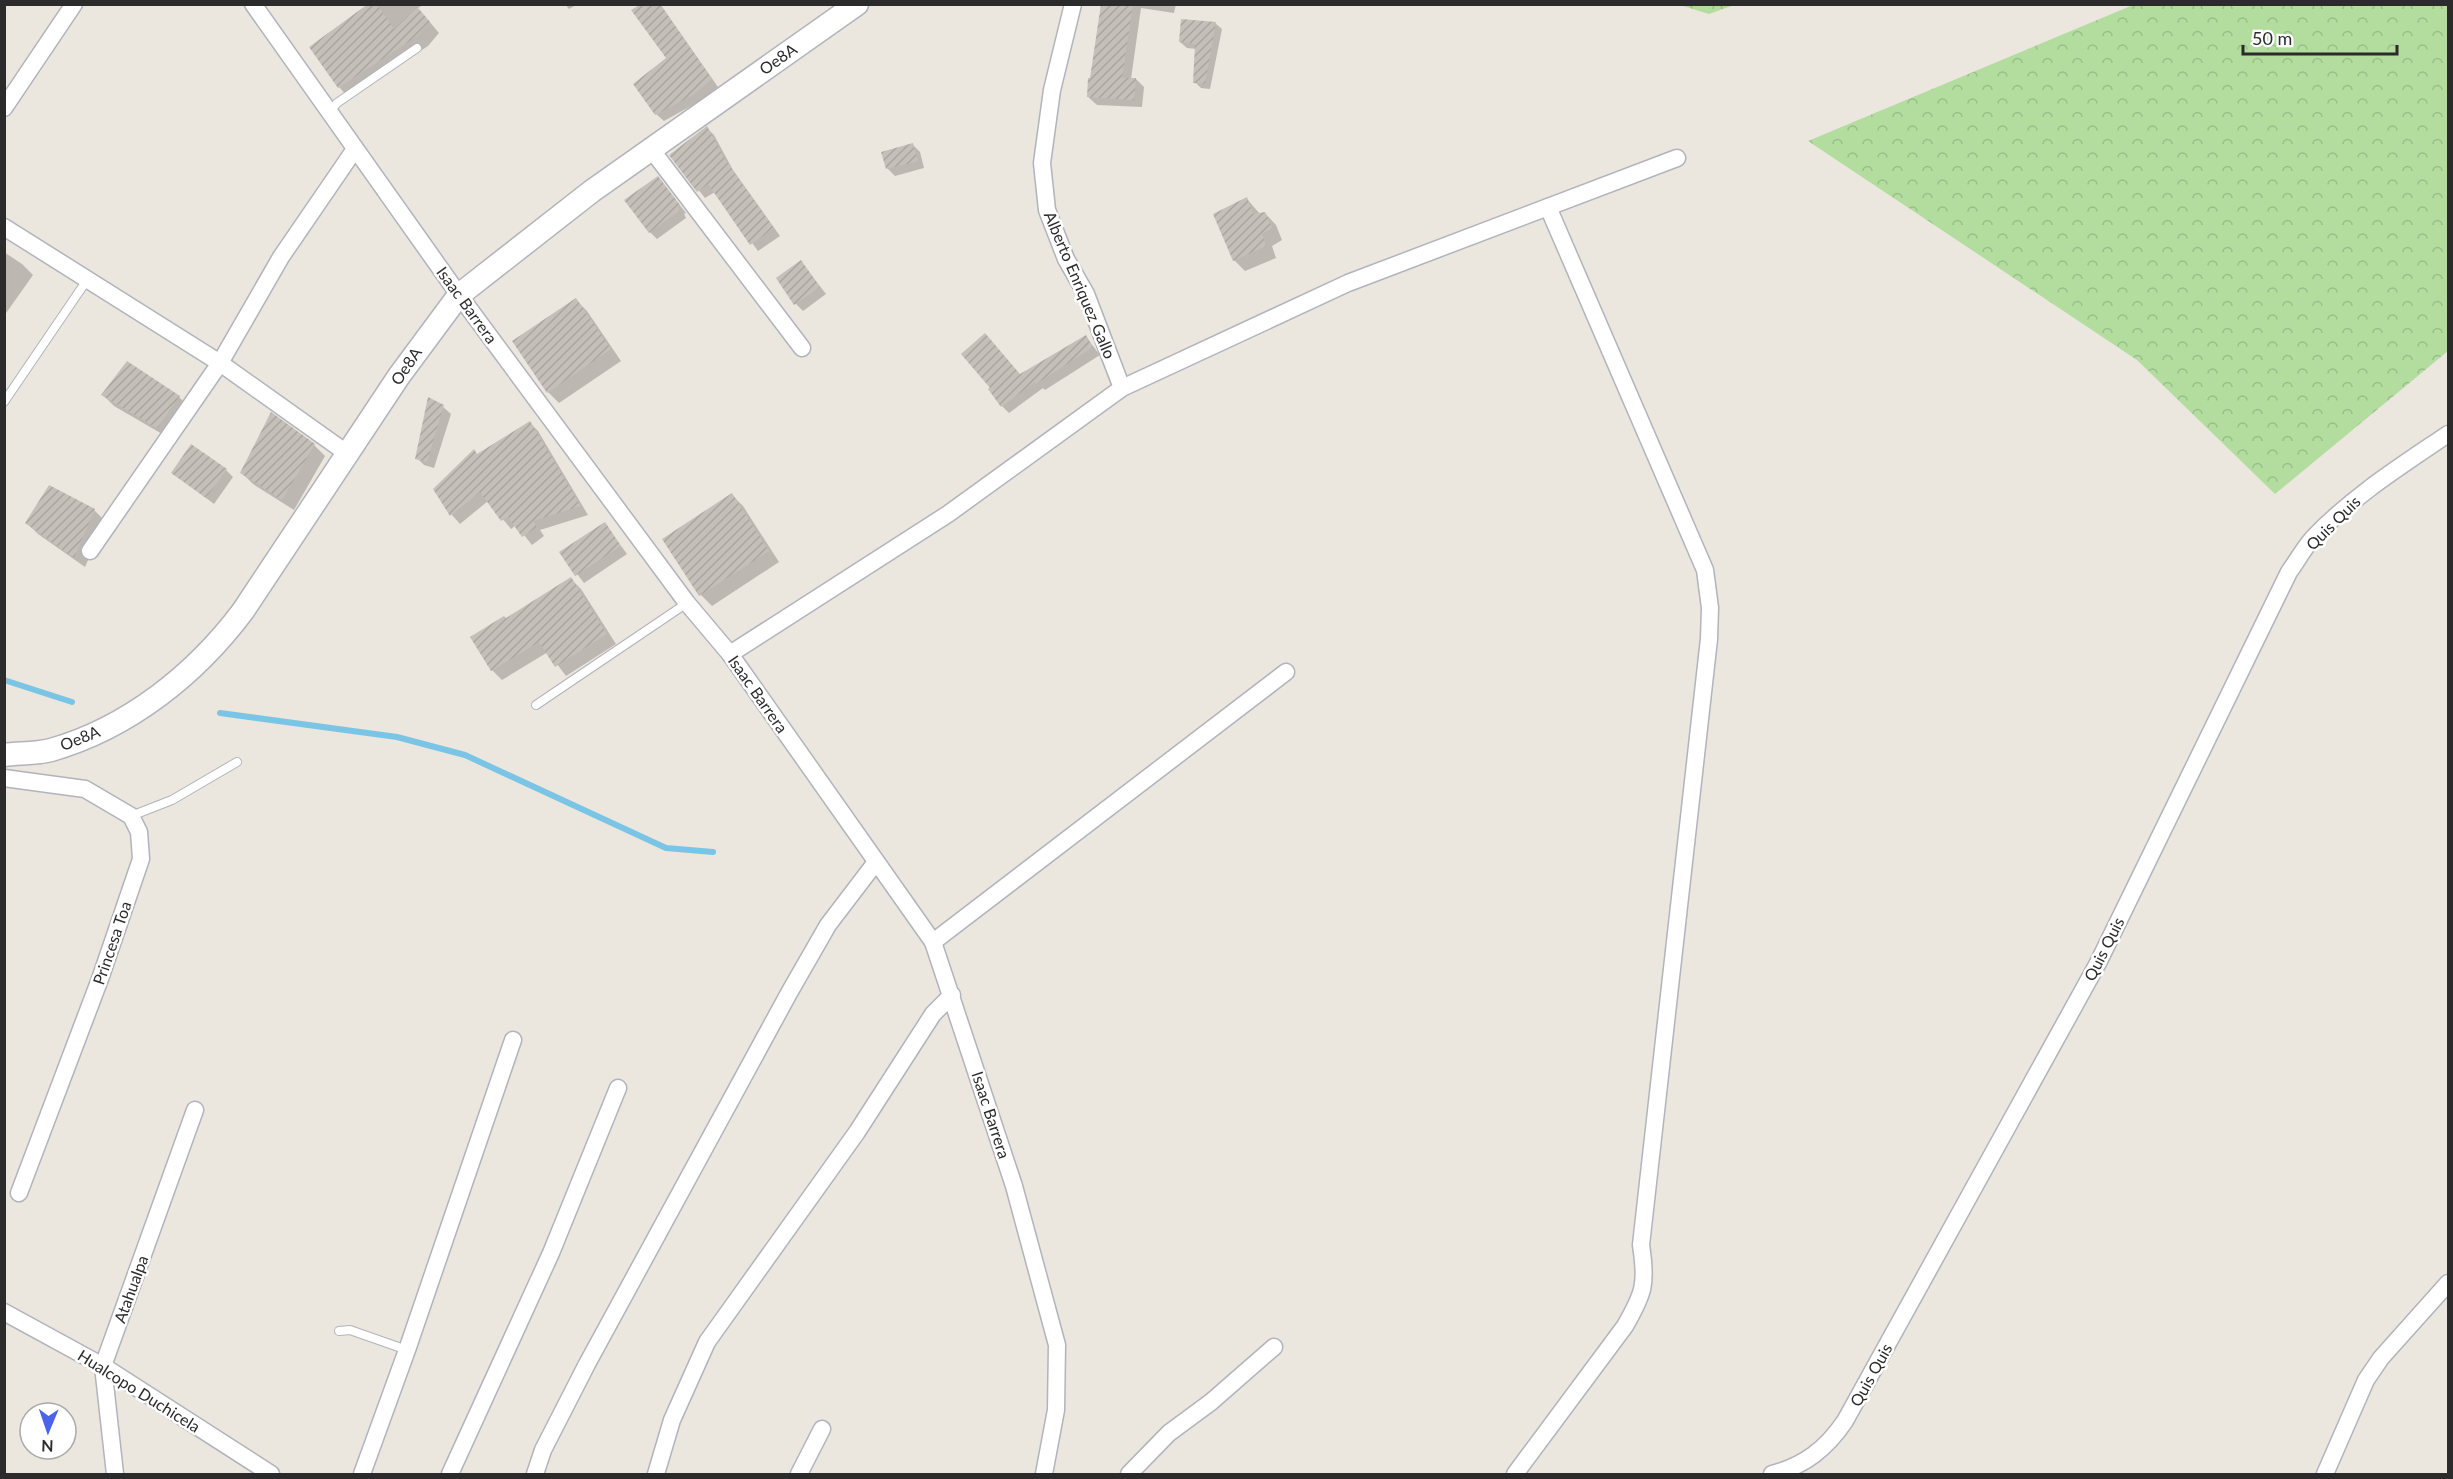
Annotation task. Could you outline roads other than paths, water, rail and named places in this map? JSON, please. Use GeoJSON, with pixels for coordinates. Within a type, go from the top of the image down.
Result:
{"type":"FeatureCollection","features":[{"type":"Feature","properties":{"kind":"street"},"geometry":{"type":"LineString","coordinates":[[4,108],[74,4]]}},
{"type":"Feature","properties":{"kind":"street","name":"Isaac Barrera"},"geometry":{"type":"LineString","coordinates":[[253,4],[459,295],[687,603],[730,654],[933,942],[1014,1186],[1057,1345],[1056,1410],[1044,1474]]}},
{"type":"Feature","properties":{"kind":"street","name":"Oe8A"},"geometry":{"type":"LineString","coordinates":[[4,755],[49,750],[108,726],[134,713],[200,662],[224,637],[243,611],[399,376],[459,295],[592,191],[857,4]]}},
{"type":"Feature","properties":{"kind":"street","name":"Alberto Enriquez Gallo"},"geometry":{"type":"LineString","coordinates":[[1073,4],[1052,90],[1042,163],[1047,210],[1066,259],[1086,294],[1122,388]]}},
{"type":"Feature","properties":{"kind":"street"},"geometry":{"type":"LineString","coordinates":[[90,551],[220,363],[281,257],[355,149]]}},
{"type":"Feature","properties":{"kind":"street"},"geometry":{"type":"LineString","coordinates":[[651,149],[802,348]]}},
{"type":"Feature","properties":{"kind":"street"},"geometry":{"type":"LineString","coordinates":[[730,654],[948,514],[1122,388],[1348,283],[1677,158]]}},
{"type":"Feature","properties":{"kind":"street"},"geometry":{"type":"LineString","coordinates":[[1515,1474],[1624,1326],[1637,1305],[1645,1285],[1641,1245],[1709,639],[1710,608],[1705,570],[1548,207]]}},
{"type":"Feature","properties":{"kind":"street"},"geometry":{"type":"LineString","coordinates":[[4,227],[220,363],[348,454]]}},
{"type":"Feature","properties":{"kind":"street","name":"Quis Quis"},"geometry":{"type":"LineString","coordinates":[[1782,1473],[1811,1458],[1832,1441],[1845,1422],[2098,963],[2289,572],[2312,539],[2341,510],[2370,487],[2448,434]]}},
{"type":"Feature","properties":{"kind":"street"},"geometry":{"type":"LineString","coordinates":[[933,942],[1286,672]]}},
{"type":"Feature","properties":{"kind":"street"},"geometry":{"type":"LineString","coordinates":[[4,778],[84,789],[131,816]]}},
{"type":"Feature","properties":{"kind":"street","name":"Princesa Toa"},"geometry":{"type":"LineString","coordinates":[[19,1193],[100,979],[141,859],[139,832],[131,816]]}},
{"type":"Feature","properties":{"kind":"street"},"geometry":{"type":"LineString","coordinates":[[535,1474],[543,1450],[586,1364],[789,993],[828,925],[876,862]]}},
{"type":"Feature","properties":{"kind":"street"},"geometry":{"type":"LineString","coordinates":[[656,1474],[672,1420],[706,1342],[857,1132],[933,1014],[952,995]]}},
{"type":"Feature","properties":{"kind":"street"},"geometry":{"type":"LineString","coordinates":[[362,1474],[513,1040]]}},
{"type":"Feature","properties":{"kind":"street"},"geometry":{"type":"LineString","coordinates":[[450,1474],[551,1253],[618,1088]]}},
{"type":"Feature","properties":{"kind":"street","name":"Atahualpa"},"geometry":{"type":"LineString","coordinates":[[115,1474],[103,1366],[195,1110]]}},
{"type":"Feature","properties":{"kind":"street"},"geometry":{"type":"LineString","coordinates":[[2325,1474],[2353,1407],[2376,1365],[2448,1283]]}},
{"type":"Feature","properties":{"kind":"street","name":"Hualcopo Duchicela"},"geometry":{"type":"LineString","coordinates":[[4,1312],[103,1366],[271,1474]]}},
{"type":"Feature","properties":{"kind":"street"},"geometry":{"type":"LineString","coordinates":[[1129,1474],[1168,1433],[1211,1402],[1274,1347]]}},
{"type":"Feature","properties":{"kind":"street"},"geometry":{"type":"LineString","coordinates":[[799,1474],[822,1429]]}},
{"type":"Feature","properties":{"kind":"lane"},"geometry":{"type":"LineString","coordinates":[[329,112],[337,103],[417,48]]}},
{"type":"Feature","properties":{"kind":"lane"},"geometry":{"type":"LineString","coordinates":[[4,402],[87,280]]}},
{"type":"Feature","properties":{"kind":"lane"},"geometry":{"type":"LineString","coordinates":[[536,705],[687,603]]}},
{"type":"Feature","properties":{"kind":"lane"},"geometry":{"type":"LineString","coordinates":[[131,816],[172,800],[237,762]]}},
{"type":"Feature","properties":{"kind":"lane"},"geometry":{"type":"LineString","coordinates":[[339,1331],[350,1330],[407,1350]]}},
{"type":"Feature","properties":{"kind":"waterway"},"geometry":{"type":"LineString","coordinates":[[4,680],[72,702]]}},
{"type":"Feature","properties":{"kind":"waterway"},"geometry":{"type":"LineString","coordinates":[[220,713],[397,737],[465,755],[666,848],[713,852]]}}]}
